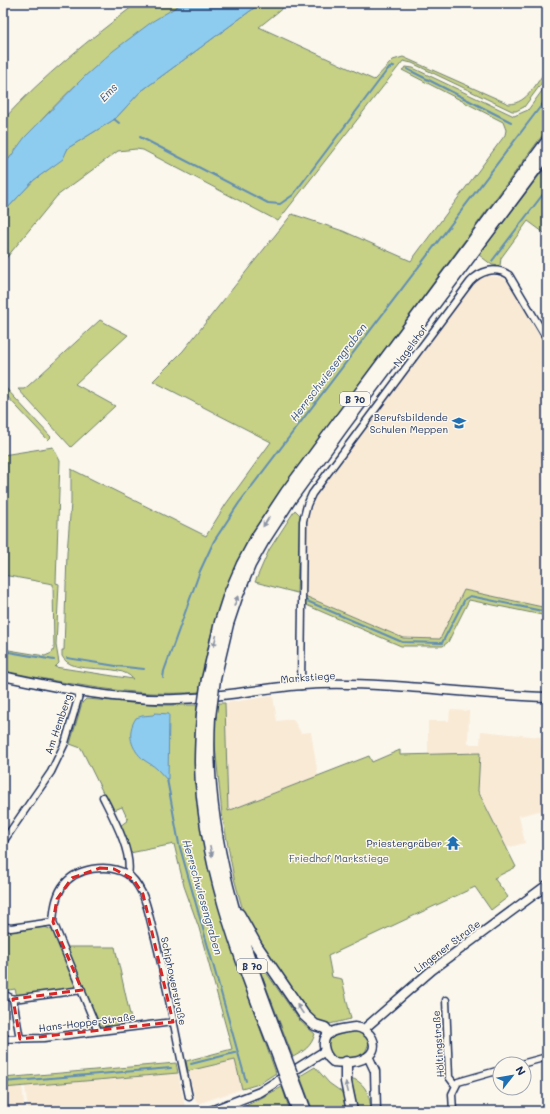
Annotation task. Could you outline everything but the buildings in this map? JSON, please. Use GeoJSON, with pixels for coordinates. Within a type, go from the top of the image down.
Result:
{"type":"FeatureCollection","features":[{"type":"Feature","properties":{"kind":"highway","name":"B 70"},"geometry":{"type":"LineString","coordinates":[[298,1111],[295,1094],[230,927],[218,886],[210,847],[200,764],[220,622],[229,594],[242,564],[257,536],[286,492],[547,141]]}},
{"type":"Feature","properties":{"kind":"highway","name":"B 70"},"geometry":{"type":"LineString","coordinates":[[211,679],[237,597],[250,565],[291,498],[547,154]]}},
{"type":"Feature","properties":{"kind":"highway","name":"B 70"},"geometry":{"type":"LineString","coordinates":[[206,716],[211,802],[225,881],[236,922],[279,1051]]}},
{"type":"Feature","properties":{"kind":"highway"},"geometry":{"type":"LineString","coordinates":[[225,881],[243,923],[304,1015],[315,1025],[325,1028],[329,1033]]}},
{"type":"Feature","properties":{"kind":"highway"},"geometry":{"type":"LineString","coordinates":[[346,1062],[346,1082],[352,1111]]}},
{"type":"Feature","properties":{"kind":"highway","name":"B 70"},"geometry":{"type":"LineString","coordinates":[[295,1094],[306,1111]]}},
{"type":"Feature","properties":{"kind":"street","name":"Nagelshof"},"geometry":{"type":"LineString","coordinates":[[301,686],[303,521],[307,505],[312,494],[470,282],[478,274],[486,271],[497,271],[509,275],[547,339]]}},
{"type":"Feature","properties":{"kind":"street","name":"Markstiege"},"geometry":{"type":"LineString","coordinates":[[3,676],[80,692],[173,700],[228,696],[301,686],[344,684],[544,697]]}},
{"type":"Feature","properties":{"kind":"street","name":"Am Hemberg"},"geometry":{"type":"LineString","coordinates":[[3,842],[51,772],[67,736],[80,692]]}},
{"type":"Feature","properties":{"kind":"street"},"geometry":{"type":"LineString","coordinates":[[98,1031],[53,922],[57,899],[62,887],[72,878],[84,871],[100,868],[114,869],[128,875],[130,866],[128,853],[103,797]]}},
{"type":"Feature","properties":{"kind":"street","name":"Schiphowerstraße"},"geometry":{"type":"LineString","coordinates":[[128,875],[142,894],[161,961],[189,1097]]}},
{"type":"Feature","properties":{"kind":"street","name":"Lingener Straße"},"geometry":{"type":"LineString","coordinates":[[364,1029],[427,974],[547,886]]}},
{"type":"Feature","properties":{"kind":"street"},"geometry":{"type":"LineString","coordinates":[[3,926],[11,928],[53,922]]}},
{"type":"Feature","properties":{"kind":"street"},"geometry":{"type":"LineString","coordinates":[[3,994],[13,999],[82,990]]}},
{"type":"Feature","properties":{"kind":"street"},"geometry":{"type":"LineString","coordinates":[[13,999],[20,1039]]}},
{"type":"Feature","properties":{"kind":"street","name":"Höltingstraße"},"geometry":{"type":"LineString","coordinates":[[446,1000],[449,1077],[455,1085]]}},
{"type":"Feature","properties":{"kind":"street","name":"Hans-Hoppe-Straße"},"geometry":{"type":"LineString","coordinates":[[3,1039],[44,1038],[173,1022]]}},
{"type":"Feature","properties":{"kind":"street"},"geometry":{"type":"LineString","coordinates":[[355,1027],[364,1029],[370,1033],[374,1041],[372,1050],[368,1056],[360,1060],[346,1062],[333,1062],[328,1058],[324,1051],[324,1042],[329,1033],[336,1030],[355,1027]]}},
{"type":"Feature","properties":{"kind":"street"},"geometry":{"type":"LineString","coordinates":[[211,1111],[260,1092],[324,1051]]}},
{"type":"Feature","properties":{"kind":"street"},"geometry":{"type":"LineString","coordinates":[[368,1056],[375,1071],[376,1111]]}},
{"type":"Feature","properties":{"kind":"street"},"geometry":{"type":"LineString","coordinates":[[532,1061],[547,1057]]}},
{"type":"Feature","properties":{"kind":"street","name":"Höltingstraße"},"geometry":{"type":"LineString","coordinates":[[453,1111],[452,1094],[455,1085],[462,1080],[492,1072]]}},
{"type":"Feature","properties":{"kind":"highlighted area"},"geometry":{"type":"Polygon","coordinates":[[[100,868],[114,869],[133,879],[143,894],[173,1022],[20,1039],[13,999],[82,990],[53,922],[57,899],[72,878],[100,868]]]}},
{"type":"Feature","properties":{"kind":"shaded area","name":"Berufsbildende Schulen Meppen"},"geometry":{"type":"Polygon","coordinates":[[[487,276],[503,277],[508,281],[547,349],[547,608],[464,590],[440,639],[403,638],[305,596],[307,520],[316,496],[473,285],[480,278],[487,276]]]}},
{"type":"Feature","properties":{"kind":"shaded area"},"geometry":{"type":"Polygon","coordinates":[[[273,696],[277,721],[293,719],[301,733],[311,732],[318,776],[228,811],[225,703],[273,696]]]}},
{"type":"Feature","properties":{"kind":"shaded area"},"geometry":{"type":"Polygon","coordinates":[[[450,710],[469,711],[468,744],[480,744],[481,731],[541,737],[541,746],[547,746],[547,809],[519,816],[525,843],[506,848],[478,791],[480,753],[428,755],[428,721],[449,721],[450,710]]]}},
{"type":"Feature","properties":{"kind":"shaded area"},"geometry":{"type":"Polygon","coordinates":[[[235,1060],[242,1089],[200,1103],[196,1102],[188,1071],[235,1060]]]}},
{"type":"Feature","properties":{"kind":"shaded area"},"geometry":{"type":"Polygon","coordinates":[[[178,1073],[185,1107],[155,1111],[28,1111],[25,1086],[178,1073]]]}},
{"type":"Feature","properties":{"kind":"shaded area"},"geometry":{"type":"Polygon","coordinates":[[[22,1086],[25,1111],[3,1111],[3,1088],[22,1086]]]}},
{"type":"Feature","properties":{"kind":"green space"},"geometry":{"type":"Polygon","coordinates":[[[137,3],[183,3],[132,37],[85,76],[42,120],[3,167],[3,120],[34,88],[84,44],[137,3]]]}},
{"type":"Feature","properties":{"kind":"green space"},"geometry":{"type":"Polygon","coordinates":[[[261,3],[289,3],[259,27],[374,80],[393,60],[403,57],[509,104],[516,103],[526,96],[547,69],[547,76],[524,107],[516,111],[512,111],[412,63],[403,61],[278,221],[143,150],[136,149],[118,151],[57,196],[3,262],[3,213],[34,180],[62,159],[68,148],[115,119],[140,92],[261,3]]]}},
{"type":"Feature","properties":{"kind":"green space"},"geometry":{"type":"Polygon","coordinates":[[[406,67],[413,68],[514,116],[528,110],[547,84],[547,129],[284,485],[253,531],[231,580],[210,638],[199,692],[150,693],[125,691],[3,671],[3,649],[45,656],[52,653],[54,649],[53,584],[3,575],[3,455],[53,447],[60,461],[56,583],[59,584],[56,645],[59,663],[55,667],[133,679],[127,674],[118,671],[75,666],[67,662],[62,656],[62,650],[64,650],[67,553],[71,503],[71,469],[206,536],[226,504],[271,442],[153,381],[183,351],[292,214],[343,231],[411,261],[505,135],[506,130],[503,122],[402,70],[406,67]]]}},
{"type":"Feature","properties":{"kind":"green space"},"geometry":{"type":"Polygon","coordinates":[[[547,165],[547,235],[528,221],[501,258],[500,266],[492,265],[479,255],[547,165]]]}},
{"type":"Feature","properties":{"kind":"green space"},"geometry":{"type":"Polygon","coordinates":[[[100,320],[128,335],[75,384],[115,406],[71,447],[18,389],[24,389],[28,386],[100,320]]]}},
{"type":"Feature","properties":{"kind":"green space"},"geometry":{"type":"Polygon","coordinates":[[[3,385],[51,437],[48,440],[3,392],[3,385]]]}},
{"type":"Feature","properties":{"kind":"green space"},"geometry":{"type":"Polygon","coordinates":[[[295,510],[300,515],[297,593],[255,582],[269,550],[295,510]]]}},
{"type":"Feature","properties":{"kind":"green space"},"geometry":{"type":"Polygon","coordinates":[[[464,590],[547,608],[547,616],[469,600],[448,642],[443,646],[401,646],[304,604],[305,596],[403,638],[440,639],[464,590]]]}},
{"type":"Feature","properties":{"kind":"green space"},"geometry":{"type":"Polygon","coordinates":[[[86,699],[163,705],[197,705],[195,757],[215,887],[235,959],[276,1073],[259,1084],[242,1089],[235,1060],[188,1071],[186,1061],[232,1049],[199,928],[184,886],[174,844],[130,853],[120,826],[128,820],[122,807],[112,811],[81,748],[70,744],[82,703],[86,699]]]}},
{"type":"Feature","properties":{"kind":"green space","name":"Friedhof Markstiege"},"geometry":{"type":"Polygon","coordinates":[[[216,703],[225,703],[228,811],[369,756],[372,762],[400,750],[400,755],[480,753],[478,791],[516,867],[494,878],[508,897],[491,910],[475,887],[328,956],[332,977],[342,979],[351,1019],[327,1024],[318,1022],[308,1014],[245,918],[234,878],[222,814],[214,735],[216,703]]]}},
{"type":"Feature","properties":{"kind":"green space"},"geometry":{"type":"Polygon","coordinates":[[[45,927],[54,931],[76,985],[72,989],[17,996],[15,989],[3,991],[3,930],[14,931],[45,927]]]}},
{"type":"Feature","properties":{"kind":"green space"},"geometry":{"type":"Polygon","coordinates":[[[66,947],[115,947],[132,1024],[104,1027],[98,1024],[66,947]]]}},
{"type":"Feature","properties":{"kind":"green space"},"geometry":{"type":"Polygon","coordinates":[[[254,955],[300,1021],[315,1034],[307,1048],[293,1057],[254,955]]]}},
{"type":"Feature","properties":{"kind":"green space"},"geometry":{"type":"Polygon","coordinates":[[[356,1031],[366,1035],[369,1043],[364,1055],[338,1060],[332,1057],[327,1048],[331,1038],[339,1034],[356,1031]]]}},
{"type":"Feature","properties":{"kind":"green space"},"geometry":{"type":"Polygon","coordinates":[[[176,1063],[178,1073],[3,1088],[3,1078],[176,1063]]]}},
{"type":"Feature","properties":{"kind":"green space"},"geometry":{"type":"Polygon","coordinates":[[[315,1067],[329,1083],[343,1093],[347,1111],[313,1111],[300,1076],[315,1067]]]}},
{"type":"Feature","properties":{"kind":"green space"},"geometry":{"type":"Polygon","coordinates":[[[354,1079],[365,1088],[370,1101],[371,1111],[358,1111],[351,1080],[354,1079]]]}},
{"type":"Feature","properties":{"kind":"green space"},"geometry":{"type":"Polygon","coordinates":[[[282,1087],[290,1111],[236,1111],[282,1087]]]}},
{"type":"Feature","properties":{"kind":"water","name":"Ems"},"geometry":{"type":"Polygon","coordinates":[[[183,3],[261,3],[140,92],[115,119],[68,148],[63,159],[34,180],[3,213],[3,167],[25,137],[83,78],[113,51],[153,21],[183,3]]]}},
{"type":"Feature","properties":{"kind":"water"},"geometry":{"type":"Polygon","coordinates":[[[155,713],[169,714],[168,781],[140,756],[131,740],[131,729],[136,718],[153,715],[155,713]]]}},
{"type":"Feature","properties":{"kind":"waterway"},"geometry":{"type":"LineString","coordinates":[[140,137],[268,203],[280,204],[293,195],[388,69],[394,66]]}},
{"type":"Feature","properties":{"kind":"waterway"},"geometry":{"type":"LineString","coordinates":[[407,69],[511,122]]}},
{"type":"Feature","properties":{"kind":"waterway","name":"Herrschwiesengraben"},"geometry":{"type":"LineString","coordinates":[[163,678],[164,671],[200,571],[214,541],[239,503],[547,98]]}},
{"type":"Feature","properties":{"kind":"waterway"},"geometry":{"type":"LineString","coordinates":[[114,119],[119,123]]}},
{"type":"Feature","properties":{"kind":"waterway"},"geometry":{"type":"LineString","coordinates":[[492,261],[547,189]]}},
{"type":"Feature","properties":{"kind":"waterway"},"geometry":{"type":"LineString","coordinates":[[307,601],[402,642],[442,643],[465,599],[470,596],[547,612]]}},
{"type":"Feature","properties":{"kind":"waterway"},"geometry":{"type":"LineString","coordinates":[[3,651],[54,660]]}},
{"type":"Feature","properties":{"kind":"waterway"},"geometry":{"type":"LineString","coordinates":[[67,658],[144,669]]}},
{"type":"Feature","properties":{"kind":"waterway","name":"Herrschwiesengraben"},"geometry":{"type":"LineString","coordinates":[[167,779],[179,844],[246,1081]]}},
{"type":"Feature","properties":{"kind":"waterway"},"geometry":{"type":"LineString","coordinates":[[191,1064],[238,1052]]}},
{"type":"Feature","properties":{"kind":"waterway"},"geometry":{"type":"LineString","coordinates":[[3,1082],[171,1068]]}},
{"type":"Feature","properties":{"kind":"place","name":"Berufsbildende Schulen Meppen"},"geometry":{"type":"Point","coordinates":[459,423]}},
{"type":"Feature","properties":{"kind":"place","name":"Priestergräber"},"geometry":{"type":"Point","coordinates":[453,843]}}]}
